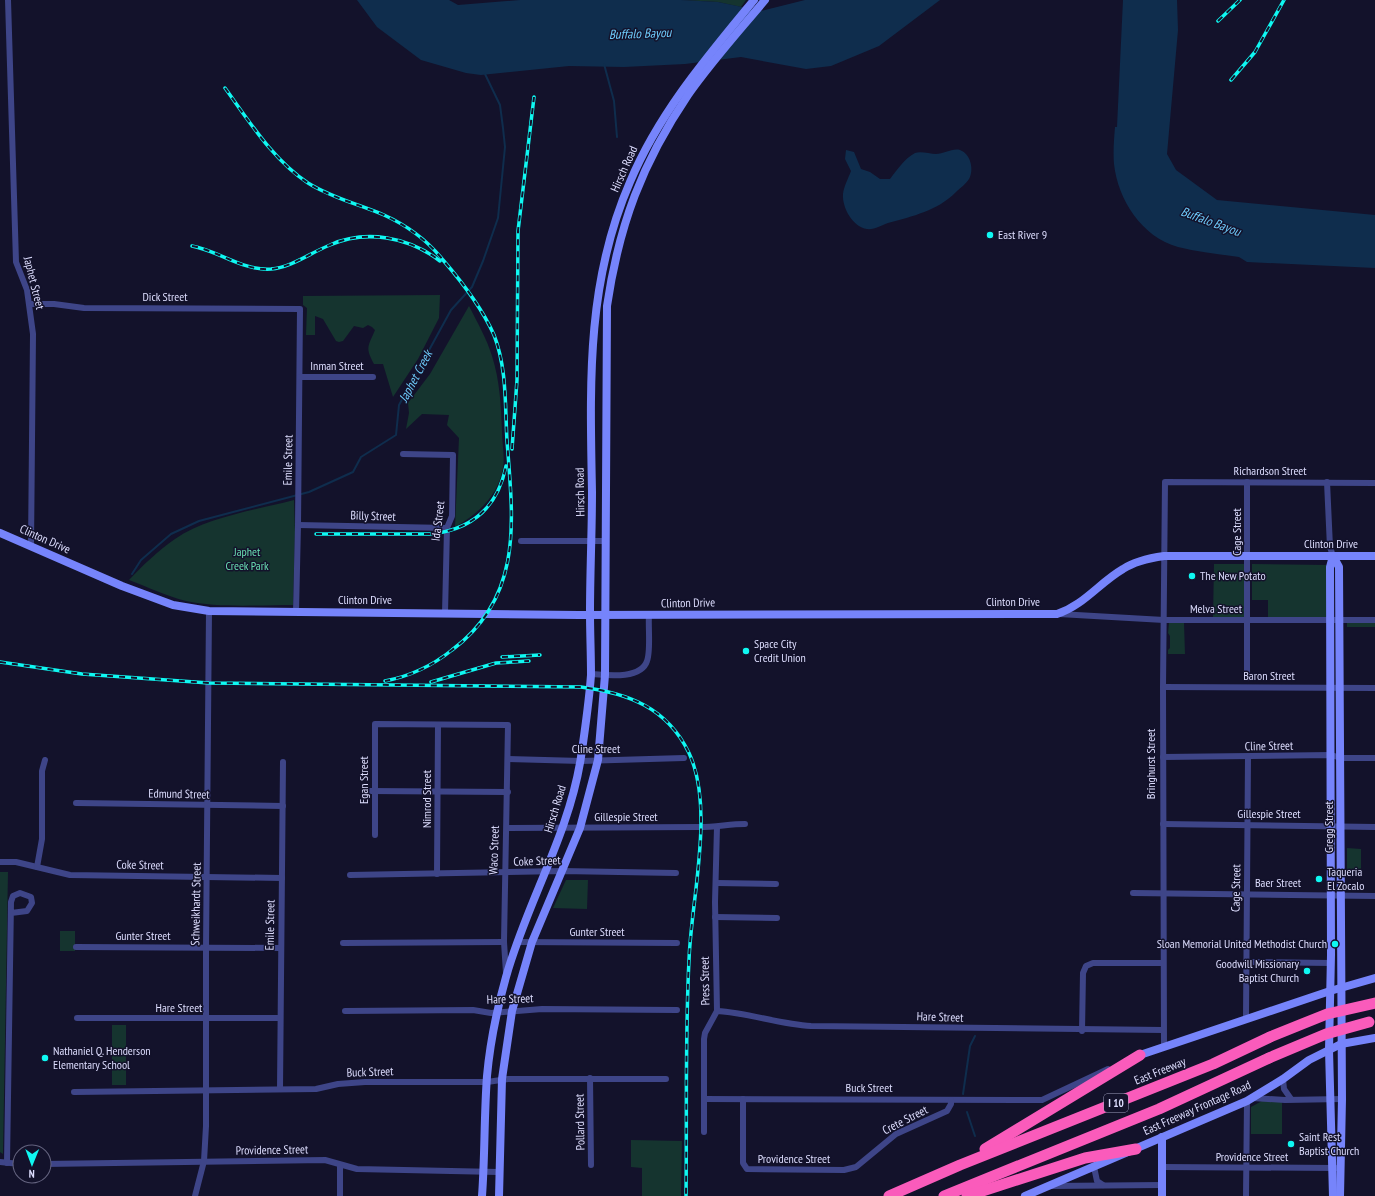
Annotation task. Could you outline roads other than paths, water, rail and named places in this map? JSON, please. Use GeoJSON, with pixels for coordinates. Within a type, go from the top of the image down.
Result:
{"type":"FeatureCollection","features":[{"type":"Feature","properties":{"kind":"highway","name":"East Freeway"},"geometry":{"type":"LineString","coordinates":[[889,1196],[960,1165],[1213,1064],[1270,1037],[1327,1014],[1375,1003]]}},
{"type":"Feature","properties":{"kind":"highway","name":"I 10"},"geometry":{"type":"LineString","coordinates":[[944,1196],[1159,1109],[1269,1058],[1326,1034],[1373,1021]]}},
{"type":"Feature","properties":{"kind":"highway"},"geometry":{"type":"LineString","coordinates":[[960,1165],[1140,1055]]}},
{"type":"Feature","properties":{"kind":"highway"},"geometry":{"type":"LineString","coordinates":[[967,1196],[1085,1158],[1136,1149]]}},
{"type":"Feature","properties":{"kind":"main road","name":"Hirsch Road"},"geometry":{"type":"LineString","coordinates":[[497,1012],[506,976],[517,942],[563,828],[581,761],[591,674],[590,615],[592,541],[590,386],[596,305],[610,241],[629,183],[686,84],[754,0]]}},
{"type":"Feature","properties":{"kind":"main road","name":"Hirsch Road"},"geometry":{"type":"LineString","coordinates":[[512,1011],[532,942],[580,828],[598,760],[605,674],[607,306],[612,267],[623,226],[641,178],[664,124],[764,0]]}},
{"type":"Feature","properties":{"kind":"main road","name":"Clinton Drive"},"geometry":{"type":"LineString","coordinates":[[0,533],[122,586],[173,605],[210,611],[590,615],[1057,614],[1071,609],[1082,602],[1124,568],[1150,558],[1164,556],[1375,556]]}},
{"type":"Feature","properties":{"kind":"main road","name":"Gregg Street"},"geometry":{"type":"LineString","coordinates":[[1333,556],[1330,567],[1332,894],[1329,1050],[1331,1168],[1333,1196]]}},
{"type":"Feature","properties":{"kind":"main road","name":"Gregg Street"},"geometry":{"type":"LineString","coordinates":[[1333,556],[1339,567],[1340,620],[1342,988],[1342,1168],[1340,1196]]}},
{"type":"Feature","properties":{"kind":"main road"},"geometry":{"type":"LineString","coordinates":[[1140,1055],[1330,991],[1375,978]]}},
{"type":"Feature","properties":{"kind":"main road"},"geometry":{"type":"LineString","coordinates":[[499,1196],[498,1172],[502,1079],[512,1011]]}},
{"type":"Feature","properties":{"kind":"main road"},"geometry":{"type":"LineString","coordinates":[[482,1196],[487,1082],[497,1012]]}},
{"type":"Feature","properties":{"kind":"main road","name":"East Freeway Frontage Road"},"geometry":{"type":"LineString","coordinates":[[1025,1196],[1249,1099],[1283,1079],[1309,1060],[1341,1044],[1375,1038]]}},
{"type":"Feature","properties":{"kind":"main road"},"geometry":{"type":"LineString","coordinates":[[1162,1137],[1162,1196]]}},
{"type":"Feature","properties":{"kind":"street","name":"Japhet Street"},"geometry":{"type":"LineString","coordinates":[[8,0],[16,262],[23,278],[30,304],[33,334],[31,547]]}},
{"type":"Feature","properties":{"kind":"street","name":"Dick Street"},"geometry":{"type":"LineString","coordinates":[[30,304],[54,304],[84,308],[300,309]]}},
{"type":"Feature","properties":{"kind":"street","name":"Emile Street"},"geometry":{"type":"LineString","coordinates":[[296,612],[300,309]]}},
{"type":"Feature","properties":{"kind":"street","name":"Inman Street"},"geometry":{"type":"LineString","coordinates":[[300,376],[373,377]]}},
{"type":"Feature","properties":{"kind":"street","name":"Ida Street"},"geometry":{"type":"LineString","coordinates":[[403,454],[453,455],[452,516],[447,528],[445,613]]}},
{"type":"Feature","properties":{"kind":"street","name":"Richardson Street"},"geometry":{"type":"LineString","coordinates":[[1165,482],[1375,483]]}},
{"type":"Feature","properties":{"kind":"street","name":"Bringhurst Street"},"geometry":{"type":"LineString","coordinates":[[1164,1047],[1163,687],[1165,482]]}},
{"type":"Feature","properties":{"kind":"street","name":"Cage Street"},"geometry":{"type":"LineString","coordinates":[[1247,482],[1247,678]]}},
{"type":"Feature","properties":{"kind":"street","name":"Gregg Street"},"geometry":{"type":"LineString","coordinates":[[1328,482],[1330,547],[1333,556]]}},
{"type":"Feature","properties":{"kind":"street","name":"Billy Street"},"geometry":{"type":"LineString","coordinates":[[298,522],[447,528]]}},
{"type":"Feature","properties":{"kind":"street"},"geometry":{"type":"LineString","coordinates":[[521,541],[606,541]]}},
{"type":"Feature","properties":{"kind":"street","name":"Schweikhardt Street"},"geometry":{"type":"LineString","coordinates":[[195,1196],[204,1161],[206,1091],[210,611]]}},
{"type":"Feature","properties":{"kind":"street","name":"Melva Street"},"geometry":{"type":"LineString","coordinates":[[1057,614],[1164,620],[1375,620]]}},
{"type":"Feature","properties":{"kind":"street"},"geometry":{"type":"LineString","coordinates":[[591,674],[627,675],[635,673],[645,666],[647,661],[649,615]]}},
{"type":"Feature","properties":{"kind":"street","name":"Baron Street"},"geometry":{"type":"LineString","coordinates":[[1163,687],[1375,688]]}},
{"type":"Feature","properties":{"kind":"street","name":"Egan Street"},"geometry":{"type":"LineString","coordinates":[[375,835],[372,791],[375,724],[438,724]]}},
{"type":"Feature","properties":{"kind":"street","name":"Waco Street"},"geometry":{"type":"LineString","coordinates":[[438,724],[508,725],[508,792],[504,942],[506,976]]}},
{"type":"Feature","properties":{"kind":"street","name":"Nimrod Street"},"geometry":{"type":"LineString","coordinates":[[437,874],[438,724]]}},
{"type":"Feature","properties":{"kind":"street","name":"Cline Street"},"geometry":{"type":"LineString","coordinates":[[1164,757],[1331,755],[1341,758],[1375,758]]}},
{"type":"Feature","properties":{"kind":"street","name":"Cage Street"},"geometry":{"type":"LineString","coordinates":[[1246,1019],[1248,757]]}},
{"type":"Feature","properties":{"kind":"street","name":"Cline Street"},"geometry":{"type":"LineString","coordinates":[[508,759],[581,761],[684,758]]}},
{"type":"Feature","properties":{"kind":"street"},"geometry":{"type":"LineString","coordinates":[[37,867],[42,839],[42,771],[45,760]]}},
{"type":"Feature","properties":{"kind":"street","name":"Emile Street"},"geometry":{"type":"LineString","coordinates":[[280,1089],[283,762]]}},
{"type":"Feature","properties":{"kind":"street"},"geometry":{"type":"LineString","coordinates":[[372,791],[508,792]]}},
{"type":"Feature","properties":{"kind":"street","name":"Edmund Street"},"geometry":{"type":"LineString","coordinates":[[76,804],[283,806]]}},
{"type":"Feature","properties":{"kind":"street","name":"Gillespie Street"},"geometry":{"type":"LineString","coordinates":[[507,828],[718,827],[725,824],[745,824]]}},
{"type":"Feature","properties":{"kind":"street","name":"Gillespie Street"},"geometry":{"type":"LineString","coordinates":[[1163,824],[1331,825],[1375,827]]}},
{"type":"Feature","properties":{"kind":"street","name":"Press Street"},"geometry":{"type":"LineString","coordinates":[[704,1132],[704,1039],[707,1029],[717,1011],[715,917],[718,827]]}},
{"type":"Feature","properties":{"kind":"street","name":"Coke Street"},"geometry":{"type":"LineString","coordinates":[[0,862],[16,862],[70,875],[282,878]]}},
{"type":"Feature","properties":{"kind":"street","name":"Coke Street"},"geometry":{"type":"LineString","coordinates":[[350,875],[562,871],[676,873]]}},
{"type":"Feature","properties":{"kind":"street"},"geometry":{"type":"LineString","coordinates":[[716,883],[776,884]]}},
{"type":"Feature","properties":{"kind":"street","name":"Baer Street"},"geometry":{"type":"LineString","coordinates":[[1133,893],[1332,894],[1341,896],[1375,896]]}},
{"type":"Feature","properties":{"kind":"street"},"geometry":{"type":"LineString","coordinates":[[7,1164],[11,913]]}},
{"type":"Feature","properties":{"kind":"street"},"geometry":{"type":"LineString","coordinates":[[715,917],[777,918]]}},
{"type":"Feature","properties":{"kind":"street"},"geometry":{"type":"LineString","coordinates":[[343,943],[504,942]]}},
{"type":"Feature","properties":{"kind":"street","name":"Gunter Street"},"geometry":{"type":"LineString","coordinates":[[517,942],[677,943]]}},
{"type":"Feature","properties":{"kind":"street","name":"Gunter Street"},"geometry":{"type":"LineString","coordinates":[[76,947],[281,948]]}},
{"type":"Feature","properties":{"kind":"street"},"geometry":{"type":"LineString","coordinates":[[1246,962],[1331,963]]}},
{"type":"Feature","properties":{"kind":"street"},"geometry":{"type":"LineString","coordinates":[[1082,1030],[1083,971],[1086,966],[1093,963],[1163,963]]}},
{"type":"Feature","properties":{"kind":"street","name":"Hare Street"},"geometry":{"type":"LineString","coordinates":[[345,1011],[473,1010],[497,1012],[677,1010]]}},
{"type":"Feature","properties":{"kind":"street","name":"Hare Street"},"geometry":{"type":"LineString","coordinates":[[717,1011],[738,1012],[780,1022],[811,1026],[1163,1030]]}},
{"type":"Feature","properties":{"kind":"street","name":"Hare Street"},"geometry":{"type":"LineString","coordinates":[[77,1018],[280,1018]]}},
{"type":"Feature","properties":{"kind":"street","name":"Buck Street"},"geometry":{"type":"LineString","coordinates":[[704,1099],[1035,1100],[1049,1097],[1140,1055]]}},
{"type":"Feature","properties":{"kind":"street","name":"Buck Street"},"geometry":{"type":"LineString","coordinates":[[74,1092],[316,1089],[338,1084],[365,1082],[487,1082],[502,1079],[590,1078],[666,1079]]}},
{"type":"Feature","properties":{"kind":"street","name":"Pollard Street"},"geometry":{"type":"LineString","coordinates":[[590,1078],[591,1165]]}},
{"type":"Feature","properties":{"kind":"street"},"geometry":{"type":"LineString","coordinates":[[1283,1079],[1284,1090],[1291,1099]]}},
{"type":"Feature","properties":{"kind":"street","name":"Providence Street"},"geometry":{"type":"LineString","coordinates":[[743,1099],[744,1167],[750,1169],[844,1170]]}},
{"type":"Feature","properties":{"kind":"street"},"geometry":{"type":"LineString","coordinates":[[1246,1196],[1249,1099],[1342,1099]]}},
{"type":"Feature","properties":{"kind":"street","name":"Crete Street"},"geometry":{"type":"LineString","coordinates":[[844,1170],[856,1167],[896,1134],[947,1111],[951,1104],[951,1100]]}},
{"type":"Feature","properties":{"kind":"street","name":"Providence Street"},"geometry":{"type":"LineString","coordinates":[[52,1164],[326,1160],[357,1169],[498,1172]]}},
{"type":"Feature","properties":{"kind":"street"},"geometry":{"type":"LineString","coordinates":[[0,1162],[12,1164]]}},
{"type":"Feature","properties":{"kind":"street"},"geometry":{"type":"LineString","coordinates":[[340,1165],[340,1196]]}},
{"type":"Feature","properties":{"kind":"street"},"geometry":{"type":"LineString","coordinates":[[1094,1167],[1097,1181],[1103,1185]]}},
{"type":"Feature","properties":{"kind":"street","name":"Providence Street"},"geometry":{"type":"LineString","coordinates":[[1162,1167],[1342,1168]]}},
{"type":"Feature","properties":{"kind":"street"},"geometry":{"type":"LineString","coordinates":[[1049,1186],[1162,1185]]}},
{"type":"Feature","properties":{"kind":"water","name":"Buffalo Bayou"},"geometry":{"type":"Polygon","coordinates":[[[357,0],[449,0],[458,5],[520,0],[681,0],[718,2],[761,11],[805,0],[940,0],[879,46],[831,66],[806,69],[741,57],[685,64],[624,67],[569,66],[481,75],[466,73],[421,60],[377,27],[357,0]]]}},
{"type":"Feature","properties":{"kind":"water","name":"Buffalo Bayou"},"geometry":{"type":"Polygon","coordinates":[[[1123,0],[1177,0],[1178,30],[1167,154],[1176,170],[1217,200],[1375,215],[1375,268],[1247,262],[1239,257],[1201,252],[1178,247],[1153,235],[1143,226],[1134,215],[1121,191],[1116,177],[1114,164],[1114,141],[1115,127],[1117,127],[1123,0]]]}},
{"type":"Feature","properties":{"kind":"water"},"geometry":{"type":"Polygon","coordinates":[[[846,150],[854,152],[861,169],[870,172],[880,179],[890,179],[904,161],[917,152],[936,154],[960,150],[967,155],[971,171],[969,179],[966,183],[941,204],[924,212],[875,228],[867,229],[857,225],[853,221],[844,205],[843,194],[851,171],[845,159],[846,150]]]}},
{"type":"Feature","properties":{"kind":"waterway"},"geometry":{"type":"LineString","coordinates":[[604,64],[614,101],[617,137]]}},
{"type":"Feature","properties":{"kind":"waterway","name":"Japhet Creek"},"geometry":{"type":"LineString","coordinates":[[132,574],[141,560],[171,534],[199,521],[309,492],[353,472],[361,457],[396,435],[399,405],[451,310],[472,287],[498,218],[505,147],[500,105],[485,74]]}},
{"type":"Feature","properties":{"kind":"waterway"},"geometry":{"type":"LineString","coordinates":[[963,1094],[970,1046],[975,1036]]}},
{"type":"Feature","properties":{"kind":"waterway"},"geometry":{"type":"LineString","coordinates":[[967,1112],[975,1136]]}},
{"type":"Feature","properties":{"kind":"railway"},"geometry":{"type":"LineString","coordinates":[[1218,21],[1240,0]]}},
{"type":"Feature","properties":{"kind":"railway"},"geometry":{"type":"LineString","coordinates":[[1231,80],[1255,52],[1284,0]]}},
{"type":"Feature","properties":{"kind":"railway"},"geometry":{"type":"LineString","coordinates":[[225,88],[262,139],[295,174],[326,193],[392,219],[416,234],[431,246],[478,305],[494,335],[498,348],[505,387],[511,499],[509,555],[503,581],[492,606],[475,629],[452,650],[421,670],[385,681]]}},
{"type":"Feature","properties":{"kind":"railway"},"geometry":{"type":"LineString","coordinates":[[512,449],[517,380],[518,231],[534,97]]}},
{"type":"Feature","properties":{"kind":"railway"},"geometry":{"type":"LineString","coordinates":[[192,246],[251,267],[271,269],[294,263],[323,248],[344,240],[358,237],[372,237],[401,241],[415,246],[440,261]]}},
{"type":"Feature","properties":{"kind":"railway"},"geometry":{"type":"LineString","coordinates":[[316,534],[432,534],[460,527],[471,521],[490,504],[497,493],[506,466]]}},
{"type":"Feature","properties":{"kind":"railway"},"geometry":{"type":"LineString","coordinates":[[502,657],[540,655]]}},
{"type":"Feature","properties":{"kind":"railway"},"geometry":{"type":"LineString","coordinates":[[431,682],[496,663],[529,661]]}},
{"type":"Feature","properties":{"kind":"railway"},"geometry":{"type":"LineString","coordinates":[[0,662],[82,674],[209,683],[581,687],[614,693],[630,698],[657,713],[680,737],[689,753],[697,775],[700,800],[700,855],[689,960],[686,1196]]}},
{"type":"Feature","properties":{"kind":"place","name":"East River 9"},"geometry":{"type":"Point","coordinates":[990,235]}},
{"type":"Feature","properties":{"kind":"place","name":"The New Potato"},"geometry":{"type":"Point","coordinates":[1192,576]}},
{"type":"Feature","properties":{"kind":"place","name":"Space City Credit Union"},"geometry":{"type":"Point","coordinates":[746,651]}},
{"type":"Feature","properties":{"kind":"place","name":"Taqueria El Zocalo"},"geometry":{"type":"Point","coordinates":[1319,879]}},
{"type":"Feature","properties":{"kind":"place","name":"Sloan Memorial United Methodist Church"},"geometry":{"type":"Point","coordinates":[1335,944]}},
{"type":"Feature","properties":{"kind":"place","name":"Goodwill Missionary Baptist Church"},"geometry":{"type":"Point","coordinates":[1307,971]}},
{"type":"Feature","properties":{"kind":"place","name":"Nathaniel Q. Henderson Elementary School"},"geometry":{"type":"Point","coordinates":[45,1058]}},
{"type":"Feature","properties":{"kind":"place","name":"Saint Rest Baptist Church"},"geometry":{"type":"Point","coordinates":[1291,1144]}},
{"type":"Feature","properties":{"kind":"park label","name":"Japhet Creek Park"},"geometry":{"type":"Point","coordinates":[247,559]}}]}
